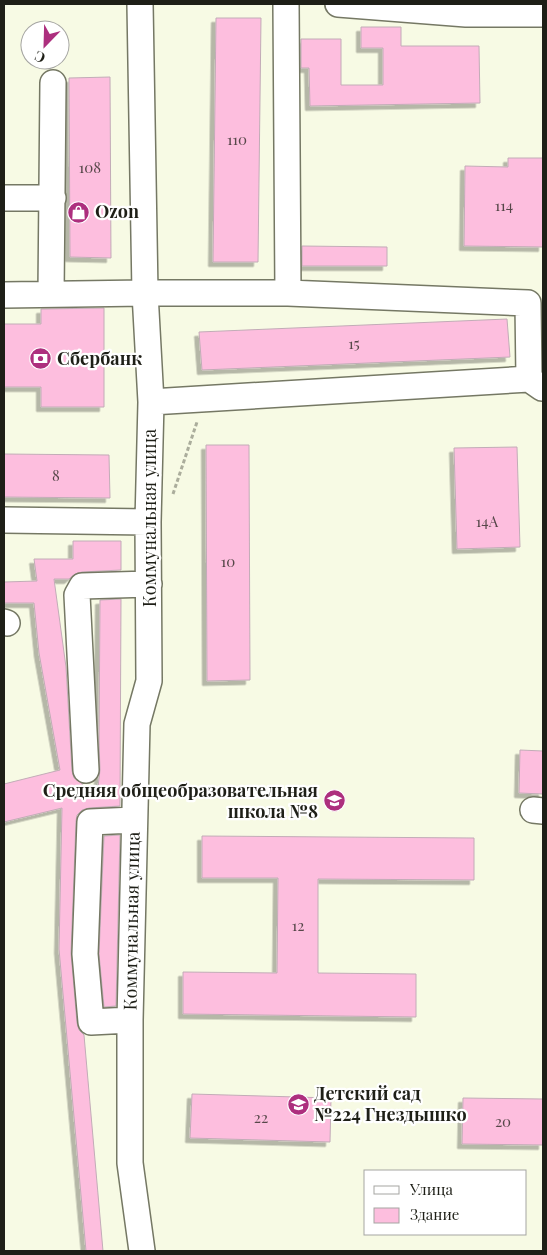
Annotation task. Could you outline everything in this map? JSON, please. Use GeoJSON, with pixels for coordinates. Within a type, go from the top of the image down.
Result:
{"type":"FeatureCollection","features":[{"type":"Feature","properties":{"kind":"street","name":"Коммунальная улица"},"geometry":{"type":"LineString","coordinates":[[140,4],[144,293],[150,402],[148,522],[149,681],[137,724],[130,1020],[130,1163],[142,1251]]}},
{"type":"Feature","properties":{"kind":"street"},"geometry":{"type":"LineString","coordinates":[[286,4],[288,293]]}},
{"type":"Feature","properties":{"kind":"street"},"geometry":{"type":"LineString","coordinates":[[338,4],[543,14]]}},
{"type":"Feature","properties":{"kind":"street"},"geometry":{"type":"LineString","coordinates":[[51,294],[53,83]]}},
{"type":"Feature","properties":{"kind":"street"},"geometry":{"type":"LineString","coordinates":[[4,198],[53,198]]}},
{"type":"Feature","properties":{"kind":"street"},"geometry":{"type":"LineString","coordinates":[[4,295],[288,293],[528,303],[536,384],[150,402]]}},
{"type":"Feature","properties":{"kind":"street"},"geometry":{"type":"LineString","coordinates":[[4,520],[148,522]]}},
{"type":"Feature","properties":{"kind":"street"},"geometry":{"type":"LineString","coordinates":[[86,770],[77,595],[82,586],[149,584]]}},
{"type":"Feature","properties":{"kind":"street"},"geometry":{"type":"LineString","coordinates":[[130,1020],[90,1022],[85,954],[90,822],[134,820]]}},
{"type":"Feature","properties":{"kind":"path"},"geometry":{"type":"LineString","coordinates":[[149,494],[173,494],[200,415]]}},
{"type":"Feature","properties":{"kind":"building"},"geometry":{"type":"Polygon","coordinates":[[[216,18],[261,18],[258,262],[213,262],[216,18]]]}},
{"type":"Feature","properties":{"kind":"building"},"geometry":{"type":"Polygon","coordinates":[[[361,27],[401,27],[401,46],[479,46],[480,103],[310,106],[309,68],[301,68],[301,39],[341,39],[341,85],[383,85],[383,48],[361,48],[361,27]]]}},
{"type":"Feature","properties":{"kind":"building"},"geometry":{"type":"Polygon","coordinates":[[[110,77],[111,258],[70,257],[69,78],[110,77]]]}},
{"type":"Feature","properties":{"kind":"building"},"geometry":{"type":"Polygon","coordinates":[[[508,158],[543,158],[543,247],[464,246],[465,166],[508,167],[508,158]]]}},
{"type":"Feature","properties":{"kind":"building"},"geometry":{"type":"Polygon","coordinates":[[[302,246],[387,247],[387,266],[302,266],[302,246]]]}},
{"type":"Feature","properties":{"kind":"building"},"geometry":{"type":"Polygon","coordinates":[[[104,308],[104,407],[41,407],[41,387],[4,387],[4,324],[41,324],[41,309],[104,308]]]}},
{"type":"Feature","properties":{"kind":"building"},"geometry":{"type":"Polygon","coordinates":[[[507,319],[510,357],[202,370],[199,332],[507,319]]]}},
{"type":"Feature","properties":{"kind":"building"},"geometry":{"type":"Polygon","coordinates":[[[206,445],[249,445],[250,680],[207,681],[206,445]]]}},
{"type":"Feature","properties":{"kind":"building"},"geometry":{"type":"Polygon","coordinates":[[[517,447],[520,547],[457,549],[454,448],[517,447]]]}},
{"type":"Feature","properties":{"kind":"building"},"geometry":{"type":"Polygon","coordinates":[[[4,454],[109,455],[110,498],[4,497],[4,454]]]}},
{"type":"Feature","properties":{"kind":"building"},"geometry":{"type":"Polygon","coordinates":[[[73,541],[121,541],[121,570],[82,572],[75,574],[69,579],[54,579],[66,667],[72,771],[74,778],[82,783],[83,788],[98,787],[100,770],[100,600],[121,599],[120,806],[89,808],[82,810],[77,815],[71,953],[77,1023],[79,1030],[84,1035],[103,1251],[86,1251],[59,949],[62,808],[4,822],[4,784],[60,770],[39,653],[34,603],[4,603],[4,582],[37,581],[34,559],[73,559],[73,541]]]}},
{"type":"Feature","properties":{"kind":"building"},"geometry":{"type":"Polygon","coordinates":[[[520,750],[543,751],[543,794],[519,793],[520,750]]]}},
{"type":"Feature","properties":{"kind":"building"},"geometry":{"type":"Polygon","coordinates":[[[120,835],[116,1006],[104,1007],[99,954],[104,836],[120,835]]]}},
{"type":"Feature","properties":{"kind":"building"},"geometry":{"type":"Polygon","coordinates":[[[202,836],[474,838],[474,880],[318,879],[318,973],[416,974],[416,1017],[183,1014],[183,972],[277,973],[278,878],[202,878],[202,836]]]}},
{"type":"Feature","properties":{"kind":"building"},"geometry":{"type":"Polygon","coordinates":[[[192,1094],[331,1098],[330,1142],[190,1138],[192,1094]]]}},
{"type":"Feature","properties":{"kind":"building"},"geometry":{"type":"Polygon","coordinates":[[[463,1098],[543,1099],[543,1145],[462,1144],[463,1098]]]}},
{"type":"Feature","properties":{"kind":"place","name":"Ozon"},"geometry":{"type":"Point","coordinates":[79,212]}},
{"type":"Feature","properties":{"kind":"place","name":"Сбербанк"},"geometry":{"type":"Point","coordinates":[41,359]}},
{"type":"Feature","properties":{"kind":"place","name":"Средняя общеобразовательная школа №8"},"geometry":{"type":"Point","coordinates":[334,801]}},
{"type":"Feature","properties":{"kind":"place","name":"Детский сад №224 Гнездышко"},"geometry":{"type":"Point","coordinates":[298,1104]}}]}
